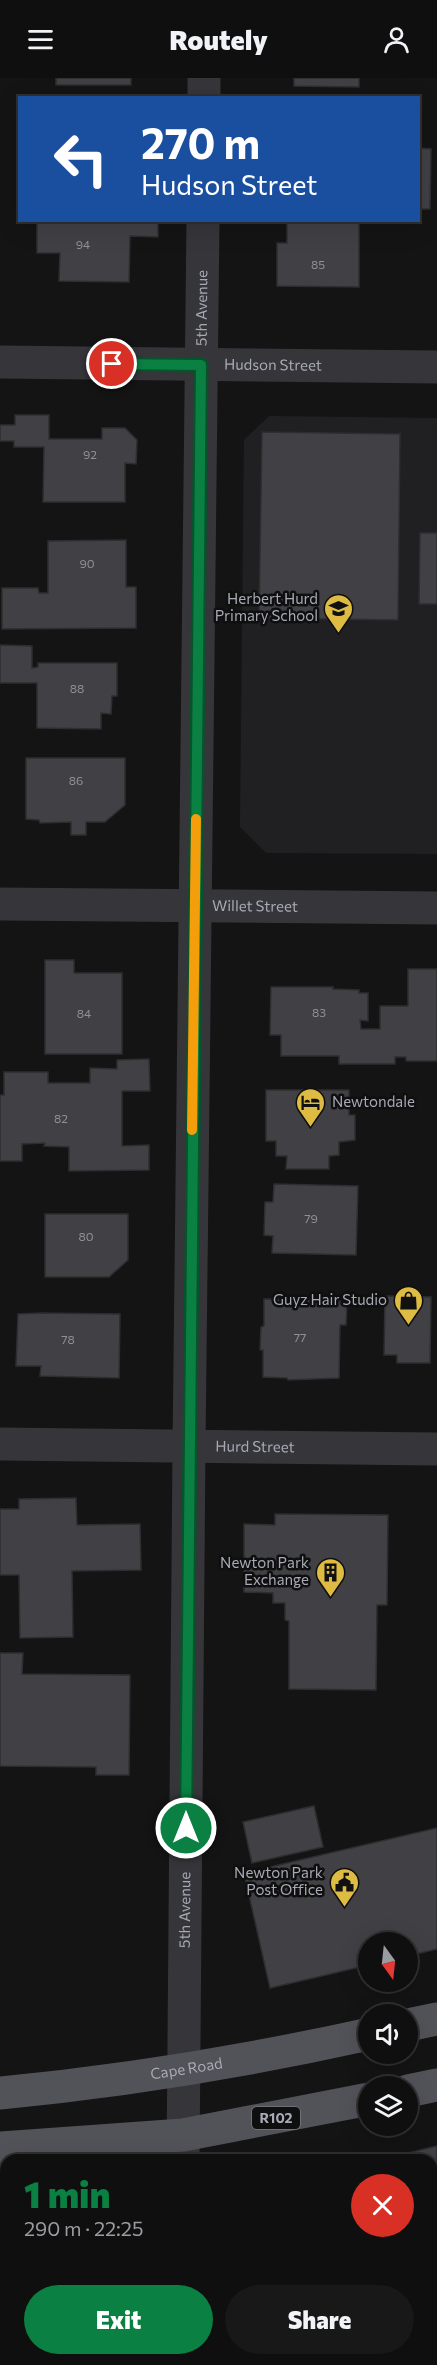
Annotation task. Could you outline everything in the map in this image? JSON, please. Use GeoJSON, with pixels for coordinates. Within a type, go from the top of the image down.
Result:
{"type":"FeatureCollection","features":[{"type":"Feature","properties":{"kind":"main road"},"geometry":{"type":"LineString","coordinates":[[418,2023],[437,2019]]}},
{"type":"Feature","properties":{"kind":"main road","name":"Cape Road"},"geometry":{"type":"LineString","coordinates":[[0,2093],[75,2086],[185,2070],[358,2036]]}},
{"type":"Feature","properties":{"kind":"main road"},"geometry":{"type":"LineString","coordinates":[[418,2089],[437,2085]]}},
{"type":"Feature","properties":{"kind":"main road","name":"R102"},"geometry":{"type":"LineString","coordinates":[[0,2148],[183,2147],[358,2102]]}},
{"type":"Feature","properties":{"kind":"street"},"geometry":{"type":"LineString","coordinates":[[204,78],[204,96]]}},
{"type":"Feature","properties":{"kind":"street","name":"5th Avenue"},"geometry":{"type":"LineString","coordinates":[[183,2147],[203,222]]}},
{"type":"Feature","properties":{"kind":"street","name":"Hudson Street"},"geometry":{"type":"LineString","coordinates":[[0,362],[437,367]]}},
{"type":"Feature","properties":{"kind":"street","name":"Willet Street"},"geometry":{"type":"LineString","coordinates":[[0,904],[437,908]]}},
{"type":"Feature","properties":{"kind":"street","name":"Hurd Street"},"geometry":{"type":"LineString","coordinates":[[0,1444],[437,1449]]}},
{"type":"Feature","properties":{"kind":"shaded area","name":"Herbert Hurd Primary School"},"geometry":{"type":"Polygon","coordinates":[[[269,416],[437,418],[437,854],[266,853],[240,827],[244,440],[269,416]]]}},
{"type":"Feature","properties":{"kind":"building"},"geometry":{"type":"Polygon","coordinates":[[[56,78],[131,78],[131,85],[56,85],[56,78]]]}},
{"type":"Feature","properties":{"kind":"building"},"geometry":{"type":"Polygon","coordinates":[[[294,78],[359,78],[359,87],[294,86],[294,78]]]}},
{"type":"Feature","properties":{"kind":"building"},"geometry":{"type":"Polygon","coordinates":[[[420,148],[431,149],[430,209],[420,209],[420,148]]]}},
{"type":"Feature","properties":{"kind":"building"},"geometry":{"type":"Polygon","coordinates":[[[37,222],[158,222],[158,237],[130,236],[129,282],[59,281],[60,253],[37,253],[37,222]]]}},
{"type":"Feature","properties":{"kind":"building"},"geometry":{"type":"Polygon","coordinates":[[[287,222],[359,222],[359,287],[277,286],[277,243],[287,243],[287,222]]]}},
{"type":"Feature","properties":{"kind":"building"},"geometry":{"type":"Polygon","coordinates":[[[15,415],[49,415],[49,439],[102,439],[102,428],[125,428],[137,440],[136,464],[125,463],[125,502],[43,502],[44,447],[14,447],[14,441],[0,441],[0,425],[15,425],[15,415]]]}},
{"type":"Feature","properties":{"kind":"building"},"geometry":{"type":"Polygon","coordinates":[[[262,432],[400,434],[398,620],[259,618],[262,432]]]}},
{"type":"Feature","properties":{"kind":"building"},"geometry":{"type":"Polygon","coordinates":[[[420,533],[437,533],[437,604],[419,604],[420,533]]]}},
{"type":"Feature","properties":{"kind":"building"},"geometry":{"type":"Polygon","coordinates":[[[126,540],[126,587],[136,587],[136,628],[2,629],[2,588],[38,588],[39,593],[48,593],[48,541],[126,540]]]}},
{"type":"Feature","properties":{"kind":"building"},"geometry":{"type":"Polygon","coordinates":[[[0,645],[32,646],[32,668],[38,667],[38,663],[117,663],[117,696],[112,696],[111,714],[101,713],[101,729],[37,728],[37,683],[0,683],[0,645]]]}},
{"type":"Feature","properties":{"kind":"building"},"geometry":{"type":"Polygon","coordinates":[[[26,758],[125,758],[125,805],[105,822],[86,822],[86,835],[71,835],[71,822],[40,823],[39,820],[26,819],[26,758]]]}},
{"type":"Feature","properties":{"kind":"building"},"geometry":{"type":"Polygon","coordinates":[[[45,960],[74,960],[74,973],[122,973],[122,1054],[45,1054],[45,960]]]}},
{"type":"Feature","properties":{"kind":"building"},"geometry":{"type":"Polygon","coordinates":[[[408,969],[437,969],[437,1061],[406,1061],[406,1057],[395,1057],[395,1064],[339,1064],[339,1056],[281,1056],[281,1035],[270,1035],[271,987],[333,987],[333,989],[359,990],[359,993],[368,993],[368,1021],[360,1020],[361,1029],[380,1029],[380,1006],[408,1006],[408,969]]]}},
{"type":"Feature","properties":{"kind":"building"},"geometry":{"type":"Polygon","coordinates":[[[149,1059],[150,1091],[122,1091],[122,1146],[149,1145],[149,1170],[69,1171],[69,1147],[44,1146],[45,1143],[22,1144],[22,1161],[0,1161],[0,1095],[4,1095],[4,1072],[48,1072],[48,1083],[90,1083],[90,1068],[117,1069],[117,1060],[149,1059]]]}},
{"type":"Feature","properties":{"kind":"building","name":"Newtondale"},"geometry":{"type":"Polygon","coordinates":[[[266,1090],[349,1090],[349,1115],[355,1115],[355,1140],[339,1142],[339,1155],[329,1156],[329,1169],[286,1169],[287,1156],[276,1156],[276,1141],[266,1141],[266,1090]]]}},
{"type":"Feature","properties":{"kind":"building"},"geometry":{"type":"Polygon","coordinates":[[[274,1184],[358,1186],[356,1255],[272,1253],[273,1236],[264,1235],[265,1202],[273,1202],[274,1184]]]}},
{"type":"Feature","properties":{"kind":"building"},"geometry":{"type":"Polygon","coordinates":[[[45,1214],[128,1214],[128,1260],[109,1277],[45,1277],[45,1214]]]}},
{"type":"Feature","properties":{"kind":"building","name":"Guyz Hair Studio"},"geometry":{"type":"Polygon","coordinates":[[[385,1296],[431,1297],[430,1363],[397,1363],[397,1355],[384,1355],[385,1296]]]}},
{"type":"Feature","properties":{"kind":"building"},"geometry":{"type":"Polygon","coordinates":[[[264,1299],[340,1300],[340,1304],[347,1303],[346,1325],[340,1325],[339,1378],[288,1380],[287,1378],[263,1377],[263,1350],[260,1350],[261,1327],[264,1326],[264,1299]]]}},
{"type":"Feature","properties":{"kind":"building"},"geometry":{"type":"Polygon","coordinates":[[[18,1314],[120,1314],[119,1378],[40,1376],[41,1366],[16,1366],[18,1314]]]}},
{"type":"Feature","properties":{"kind":"building"},"geometry":{"type":"Polygon","coordinates":[[[76,1498],[77,1525],[140,1524],[141,1570],[72,1571],[73,1637],[20,1638],[19,1575],[0,1575],[0,1509],[19,1509],[19,1499],[76,1498]]]}},
{"type":"Feature","properties":{"kind":"building","name":"Newton Park Exchange"},"geometry":{"type":"Polygon","coordinates":[[[275,1514],[388,1515],[387,1605],[377,1605],[376,1690],[289,1689],[289,1621],[285,1620],[285,1603],[273,1603],[273,1593],[244,1592],[244,1524],[275,1525],[275,1514]]]}},
{"type":"Feature","properties":{"kind":"building"},"geometry":{"type":"Polygon","coordinates":[[[0,1653],[23,1653],[22,1674],[130,1675],[129,1775],[96,1775],[96,1767],[0,1766],[0,1653]]]}},
{"type":"Feature","properties":{"kind":"building"},"geometry":{"type":"Polygon","coordinates":[[[314,1806],[323,1847],[252,1863],[243,1822],[314,1806]]]}},
{"type":"Feature","properties":{"kind":"building","name":"Newton Park Post Office"},"geometry":{"type":"Polygon","coordinates":[[[437,1828],[437,1949],[418,1954],[418,1932],[358,1932],[358,1968],[270,1988],[244,1873],[437,1828]]]}},
{"type":"Feature","properties":{"kind":"building"},"geometry":{"type":"Polygon","coordinates":[[[437,2146],[437,2154],[404,2154],[437,2146]]]}},
{"type":"Feature","properties":{"kind":"slow traffic"},"geometry":{"type":"LineString","coordinates":[[192,1130],[196,819]]}},
{"type":"Feature","properties":{"kind":"place","name":"Herbert Hurd Primary School"},"geometry":{"type":"Point","coordinates":[339,634]}},
{"type":"Feature","properties":{"kind":"place","name":"Newtondale"},"geometry":{"type":"Point","coordinates":[311,1128]}},
{"type":"Feature","properties":{"kind":"place","name":"Guyz Hair Studio"},"geometry":{"type":"Point","coordinates":[408,1326]}},
{"type":"Feature","properties":{"kind":"place","name":"Newton Park Exchange"},"geometry":{"type":"Point","coordinates":[330,1598]}},
{"type":"Feature","properties":{"kind":"place","name":"Newton Park Post Office"},"geometry":{"type":"Point","coordinates":[344,1908]}},
{"type":"Feature","properties":{"kind":"route"},"geometry":{"type":"LineString","coordinates":[[112,364],[201,365],[186,1828]]}}]}
